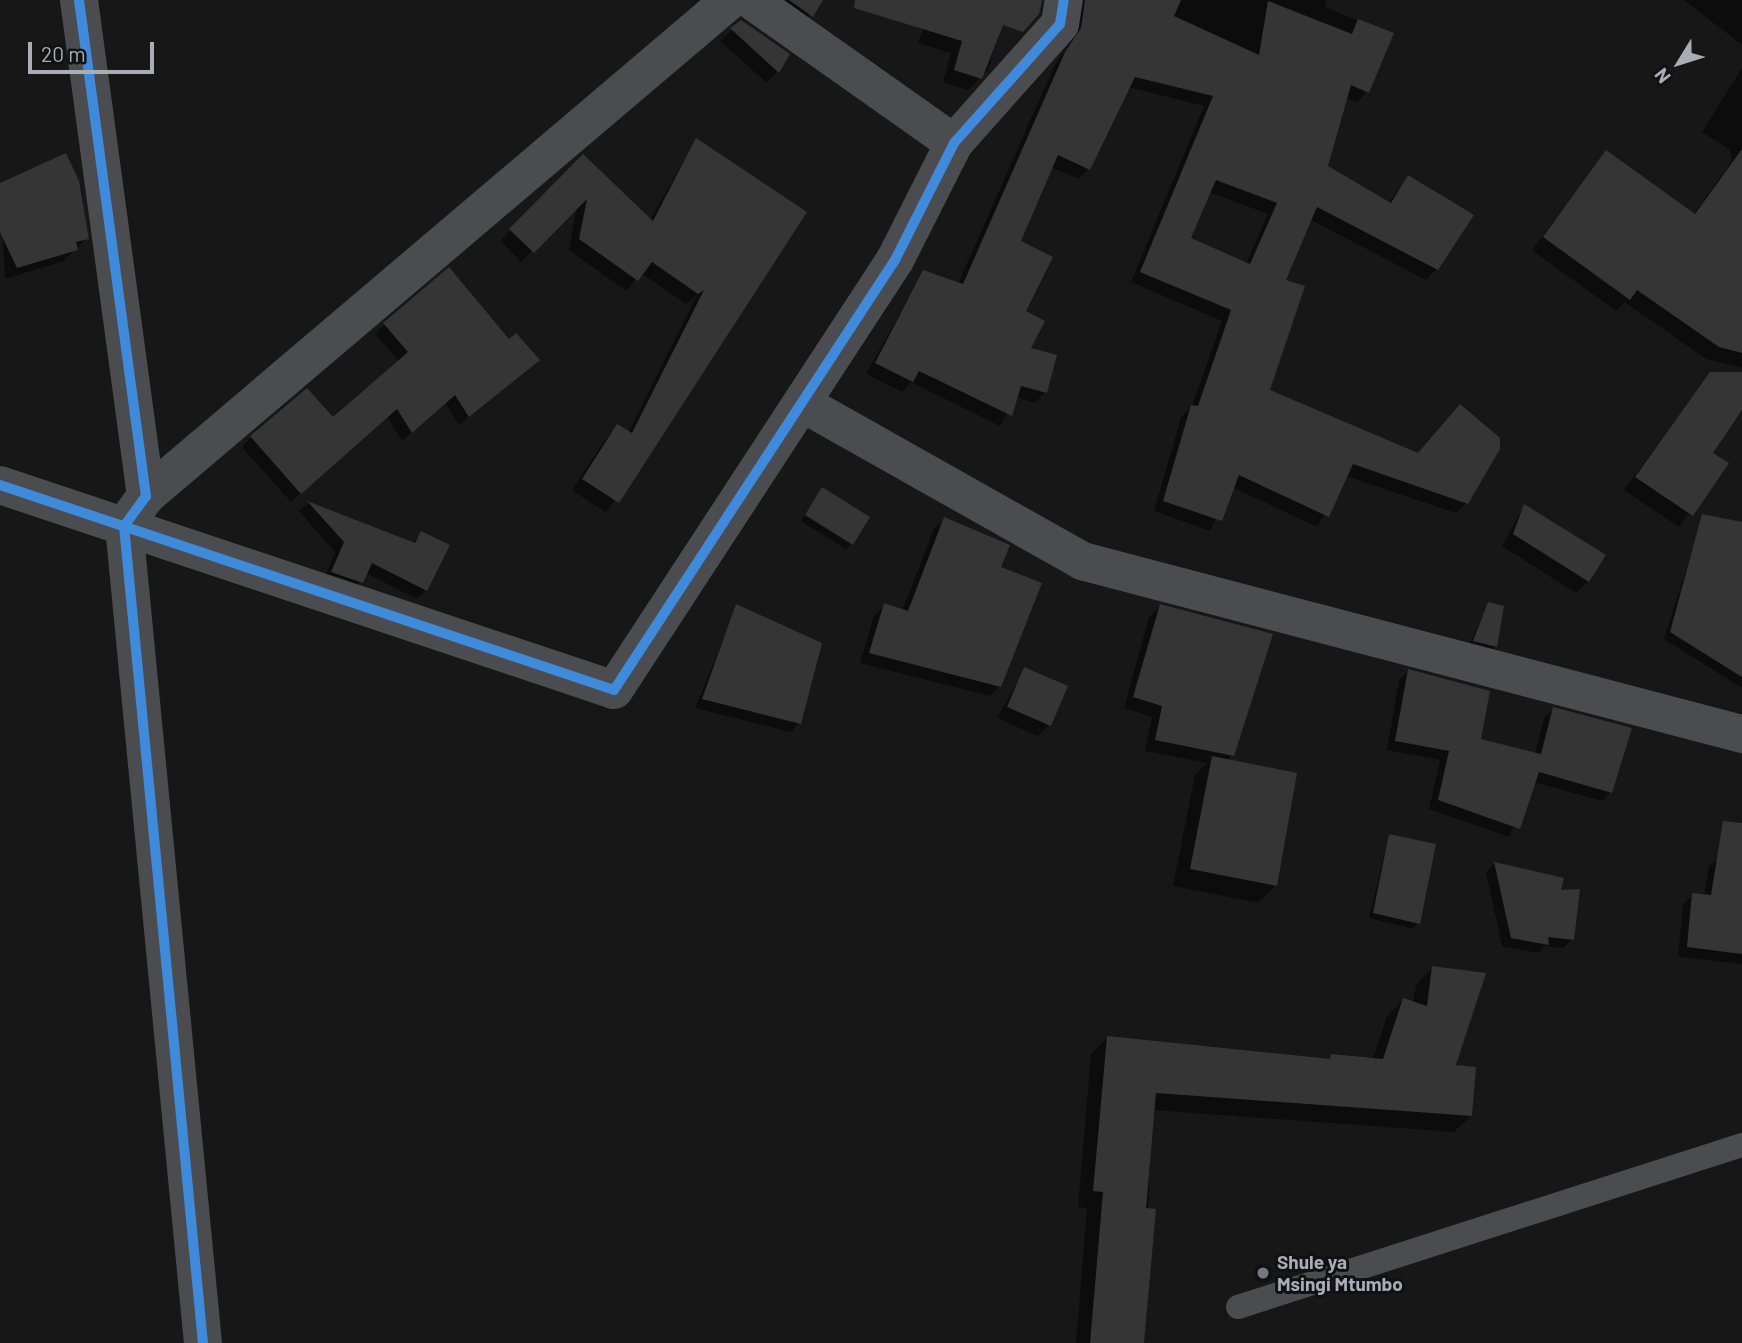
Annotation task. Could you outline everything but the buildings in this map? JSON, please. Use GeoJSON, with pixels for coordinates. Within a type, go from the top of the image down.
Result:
{"type":"FeatureCollection","features":[{"type":"Feature","properties":{"kind":"street"},"geometry":{"type":"LineString","coordinates":[[79,0],[135,511],[203,1343]]}},
{"type":"Feature","properties":{"kind":"street"},"geometry":{"type":"LineString","coordinates":[[135,511],[730,0]]}},
{"type":"Feature","properties":{"kind":"street"},"geometry":{"type":"LineString","coordinates":[[751,0],[954,142]]}},
{"type":"Feature","properties":{"kind":"street"},"geometry":{"type":"LineString","coordinates":[[0,485],[135,511],[614,690],[895,260],[954,142],[1060,24],[1064,0]]}},
{"type":"Feature","properties":{"kind":"street"},"geometry":{"type":"LineString","coordinates":[[802,403],[1082,561],[1742,734]]}},
{"type":"Feature","properties":{"kind":"lane"},"geometry":{"type":"LineString","coordinates":[[1238,1307],[1742,1145]]}},
{"type":"Feature","properties":{"kind":"cycle path"},"geometry":{"type":"LineString","coordinates":[[79,0],[146,496],[124,526],[203,1343]]}},
{"type":"Feature","properties":{"kind":"cycle path"},"geometry":{"type":"LineString","coordinates":[[0,485],[614,690],[895,260],[954,143],[1060,24],[1064,0]]}},
{"type":"Feature","properties":{"kind":"place","name":"Shule ya Msingi Mtumbo"},"geometry":{"type":"Point","coordinates":[1263,1273]}}]}
